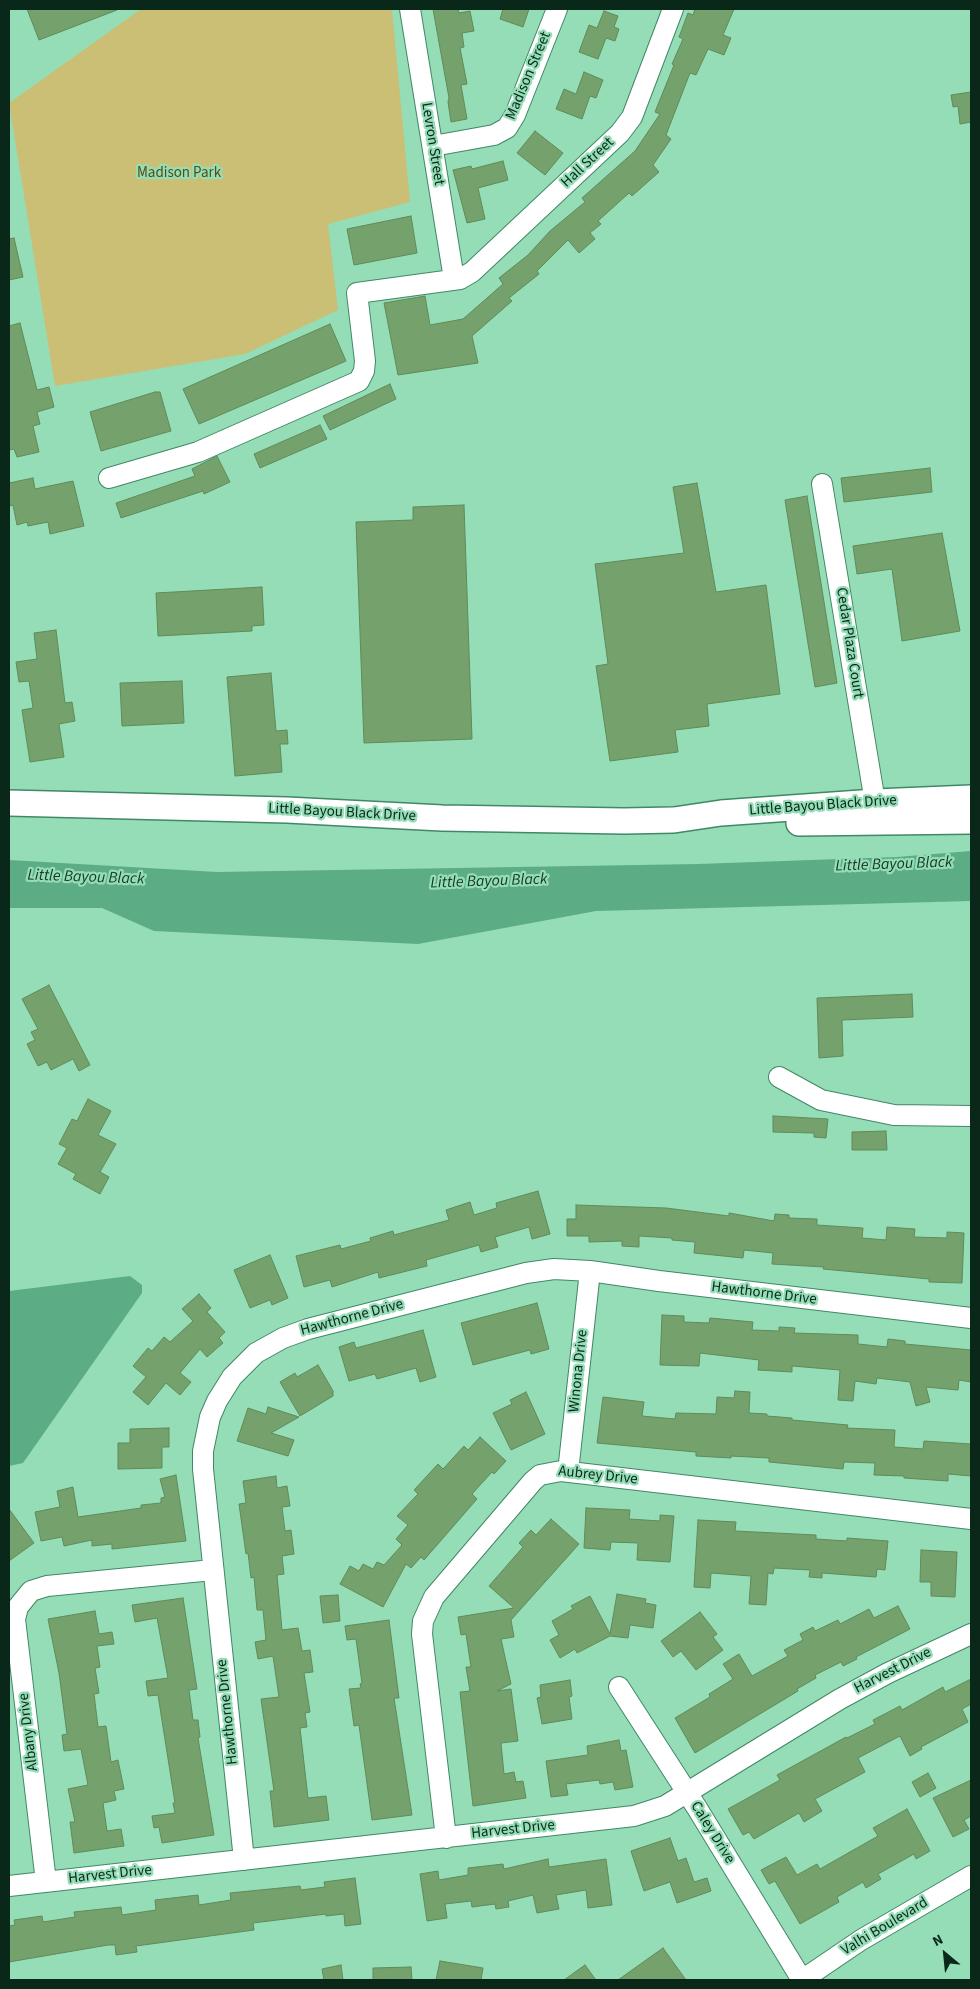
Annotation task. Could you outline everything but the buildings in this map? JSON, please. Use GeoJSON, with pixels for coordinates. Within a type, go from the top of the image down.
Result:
{"type":"FeatureCollection","features":[{"type":"Feature","properties":{"kind":"main road","name":"Little Bayou Black Drive"},"geometry":{"type":"LineString","coordinates":[[9,798],[452,818],[674,820],[715,825],[971,821]]}},
{"type":"Feature","properties":{"kind":"main road","name":"Little Bayou Black Drive"},"geometry":{"type":"LineString","coordinates":[[674,820],[721,813],[875,802],[971,798]]}},
{"type":"Feature","properties":{"kind":"street","name":"Levron Street"},"geometry":{"type":"LineString","coordinates":[[410,9],[454,279]]}},
{"type":"Feature","properties":{"kind":"street","name":"Madison Street"},"geometry":{"type":"LineString","coordinates":[[433,146],[494,135],[507,128],[515,115],[557,9]]}},
{"type":"Feature","properties":{"kind":"street","name":"Hall Street"},"geometry":{"type":"LineString","coordinates":[[109,478],[198,452],[359,381],[364,371],[365,361],[357,293],[454,279],[460,280],[472,272],[620,133],[632,117],[673,9]]}},
{"type":"Feature","properties":{"kind":"street","name":"Cedar Plaza Court"},"geometry":{"type":"LineString","coordinates":[[822,484],[875,802]]}},
{"type":"Feature","properties":{"kind":"street"},"geometry":{"type":"LineString","coordinates":[[779,1077],[821,1100],[894,1115],[971,1116]]}},
{"type":"Feature","properties":{"kind":"street","name":"Hawthorne Drive"},"geometry":{"type":"LineString","coordinates":[[244,1860],[203,1469],[205,1434],[210,1417],[224,1387],[243,1364],[256,1354],[283,1338],[308,1329],[526,1273],[554,1269],[590,1271],[971,1318]]}},
{"type":"Feature","properties":{"kind":"street","name":"Winona Drive"},"geometry":{"type":"LineString","coordinates":[[568,1472],[590,1271]]}},
{"type":"Feature","properties":{"kind":"street","name":"Aubrey Drive"},"geometry":{"type":"LineString","coordinates":[[446,1838],[422,1634],[423,1622],[434,1597],[533,1481],[550,1472],[568,1472],[971,1519]]}},
{"type":"Feature","properties":{"kind":"street","name":"Albany Drive"},"geometry":{"type":"LineString","coordinates":[[46,1882],[15,1619],[18,1607],[31,1591],[47,1586],[213,1570]]}},
{"type":"Feature","properties":{"kind":"street","name":"Harvest Drive"},"geometry":{"type":"LineString","coordinates":[[9,1886],[634,1816],[665,1806],[840,1699],[888,1673],[971,1634]]}},
{"type":"Feature","properties":{"kind":"street","name":"Caley Drive"},"geometry":{"type":"LineString","coordinates":[[619,1687],[687,1792],[802,1980]]}},
{"type":"Feature","properties":{"kind":"street","name":"Valhi Boulevard"},"geometry":{"type":"LineString","coordinates":[[802,1980],[861,1940],[971,1876]]}},
{"type":"Feature","properties":{"kind":"green space","name":"Madison Park"},"geometry":{"type":"Polygon","coordinates":[[[141,9],[392,9],[410,202],[328,224],[338,310],[245,354],[55,386],[9,103],[141,9]]]}},
{"type":"Feature","properties":{"kind":"water","name":"Little Bayou Black"},"geometry":{"type":"Polygon","coordinates":[[[971,851],[971,901],[596,911],[418,944],[154,931],[102,908],[9,908],[9,860],[217,872],[698,864],[897,857],[971,851]]]}},
{"type":"Feature","properties":{"kind":"water"},"geometry":{"type":"Polygon","coordinates":[[[130,1276],[142,1285],[142,1293],[23,1463],[9,1466],[9,1291],[130,1276]]]}}]}
